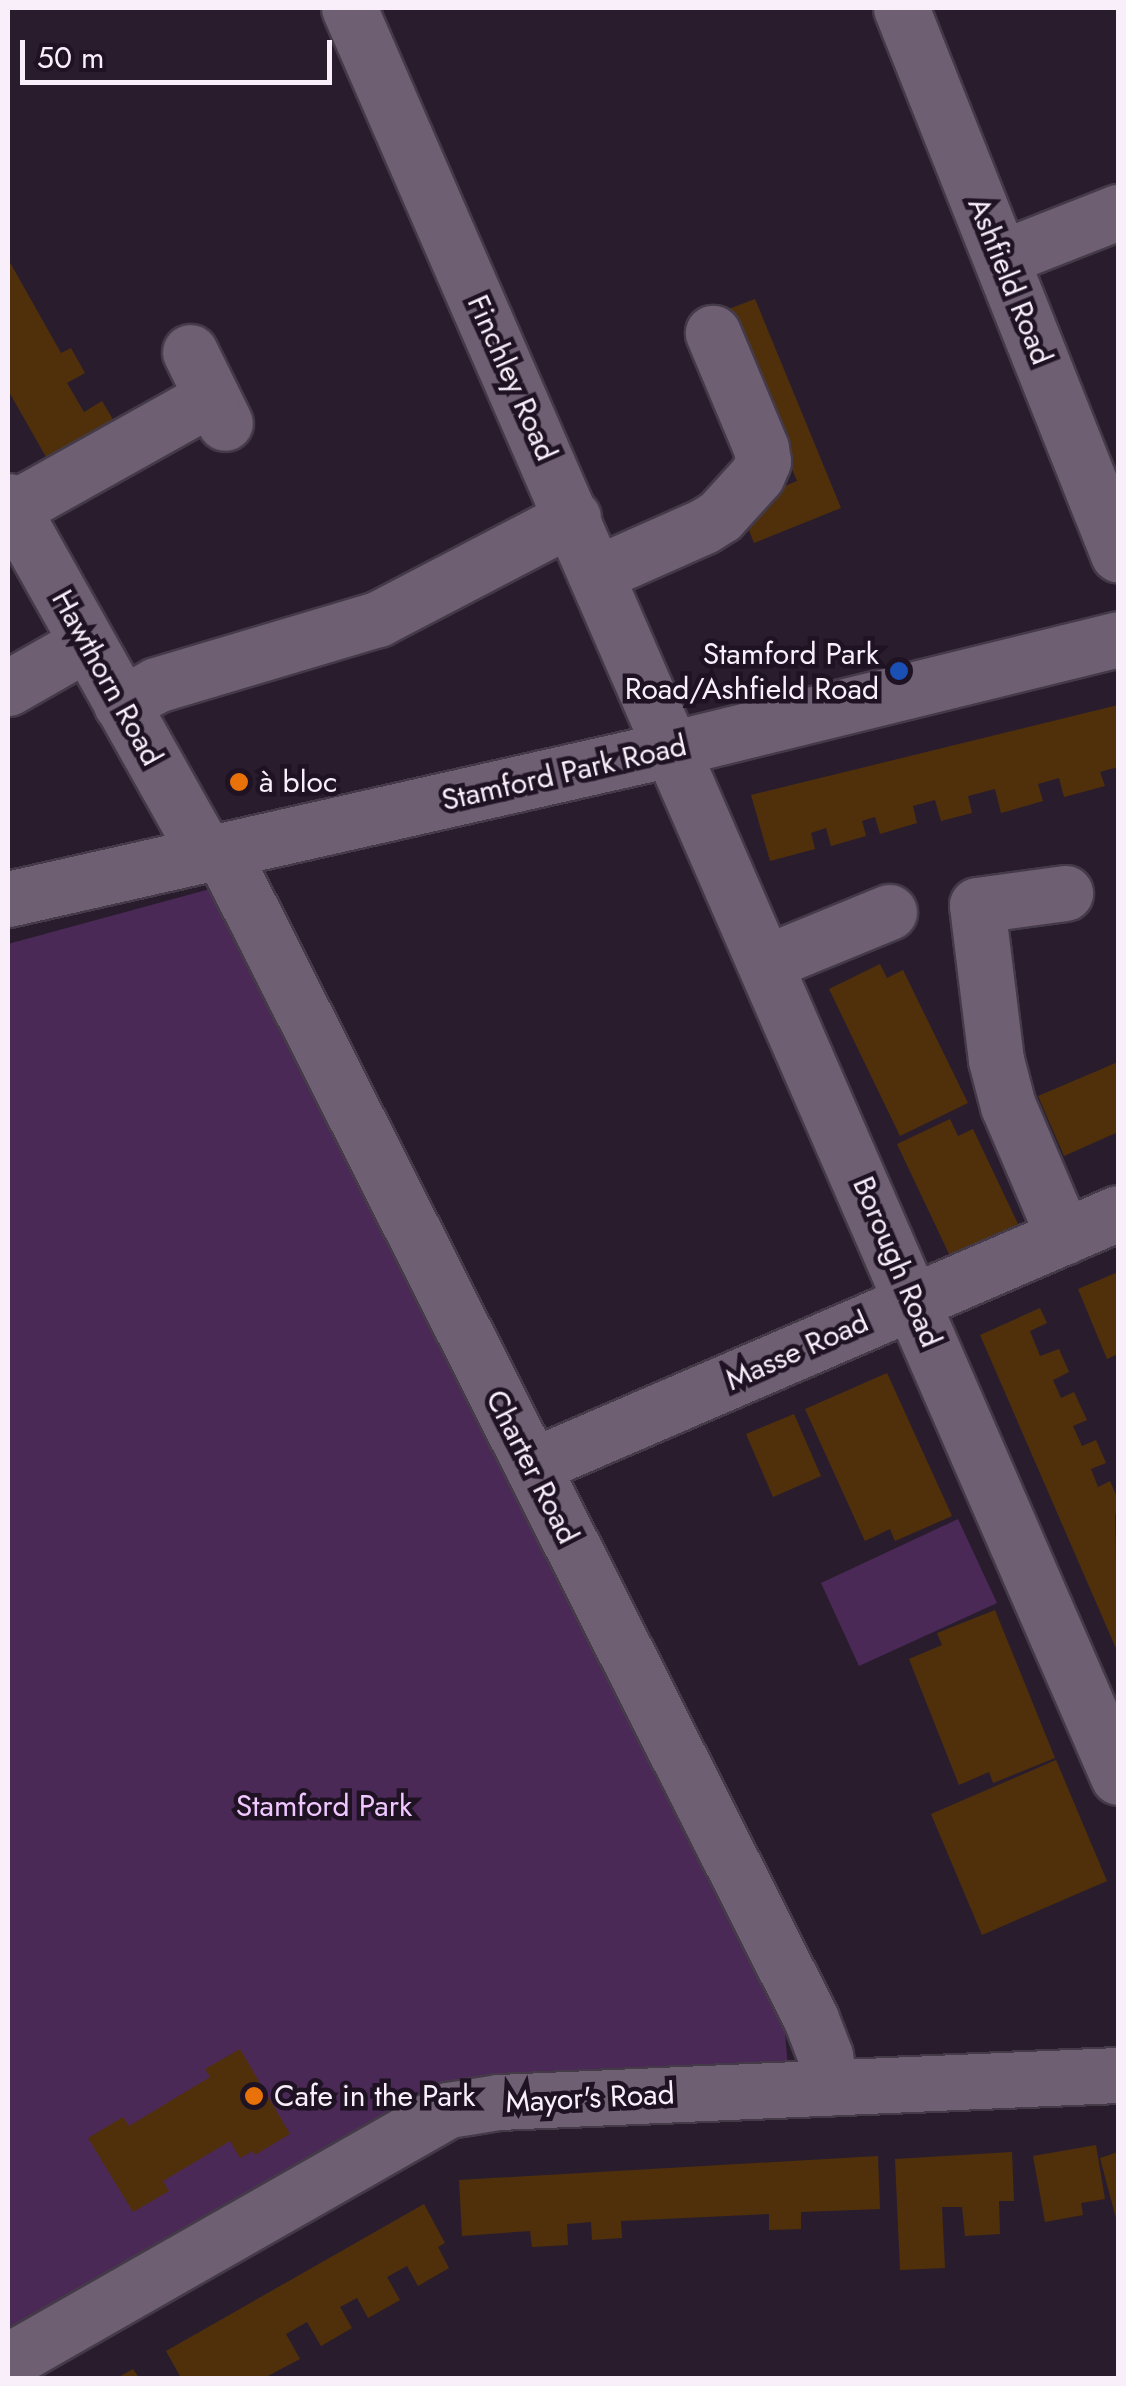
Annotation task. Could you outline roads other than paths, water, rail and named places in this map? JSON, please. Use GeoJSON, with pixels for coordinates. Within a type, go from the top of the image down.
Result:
{"type":"FeatureCollection","features":[{"type":"Feature","properties":{"kind":"street","name":"Finchley Road"},"geometry":{"type":"LineString","coordinates":[[349,8],[675,748]]}},
{"type":"Feature","properties":{"kind":"street","name":"Ashfield Road"},"geometry":{"type":"LineString","coordinates":[[901,8],[1001,258],[1113,521]]}},
{"type":"Feature","properties":{"kind":"street"},"geometry":{"type":"LineString","coordinates":[[1001,258],[1118,212]]}},
{"type":"Feature","properties":{"kind":"street"},"geometry":{"type":"LineString","coordinates":[[598,573],[720,516],[756,475],[763,461],[713,333]]}},
{"type":"Feature","properties":{"kind":"street"},"geometry":{"type":"LineString","coordinates":[[10,505],[209,391]]}},
{"type":"Feature","properties":{"kind":"street","name":"Hawthorn Road"},"geometry":{"type":"LineString","coordinates":[[10,505],[122,704],[214,852]]}},
{"type":"Feature","properties":{"kind":"street"},"geometry":{"type":"LineString","coordinates":[[122,704],[156,685],[378,619],[573,517]]}},
{"type":"Feature","properties":{"kind":"street","name":"Stamford Park Road"},"geometry":{"type":"LineString","coordinates":[[8,899],[675,748],[1118,639]]}},
{"type":"Feature","properties":{"kind":"street"},"geometry":{"type":"LineString","coordinates":[[8,688],[87,643]]}},
{"type":"Feature","properties":{"kind":"street","name":"Borough Road"},"geometry":{"type":"LineString","coordinates":[[675,748],[1118,1777]]}},
{"type":"Feature","properties":{"kind":"street","name":"Charter Road"},"geometry":{"type":"LineString","coordinates":[[214,852],[532,1466],[811,2019],[830,2088]]}},
{"type":"Feature","properties":{"kind":"street"},"geometry":{"type":"LineString","coordinates":[[1064,1237],[1008,1106],[996,1060],[977,906],[1065,893]]}},
{"type":"Feature","properties":{"kind":"street"},"geometry":{"type":"LineString","coordinates":[[766,962],[889,912]]}},
{"type":"Feature","properties":{"kind":"street","name":"Masse Road"},"geometry":{"type":"LineString","coordinates":[[532,1466],[1118,1214]]}},
{"type":"Feature","properties":{"kind":"street","name":"Mayor's Road"},"geometry":{"type":"LineString","coordinates":[[8,2361],[448,2110],[498,2102],[1118,2075]]}},
{"type":"Feature","properties":{"kind":"place","name":"Stamford Park Road/Ashfield Road"},"geometry":{"type":"Point","coordinates":[899,671]}},
{"type":"Feature","properties":{"kind":"place","name":"à bloc"},"geometry":{"type":"Point","coordinates":[239,782]}},
{"type":"Feature","properties":{"kind":"place","name":"Cafe in the Park"},"geometry":{"type":"Point","coordinates":[254,2096]}},
{"type":"Feature","properties":{"kind":"park label","name":"Stamford Park"},"geometry":{"type":"Point","coordinates":[324,1806]}}]}
